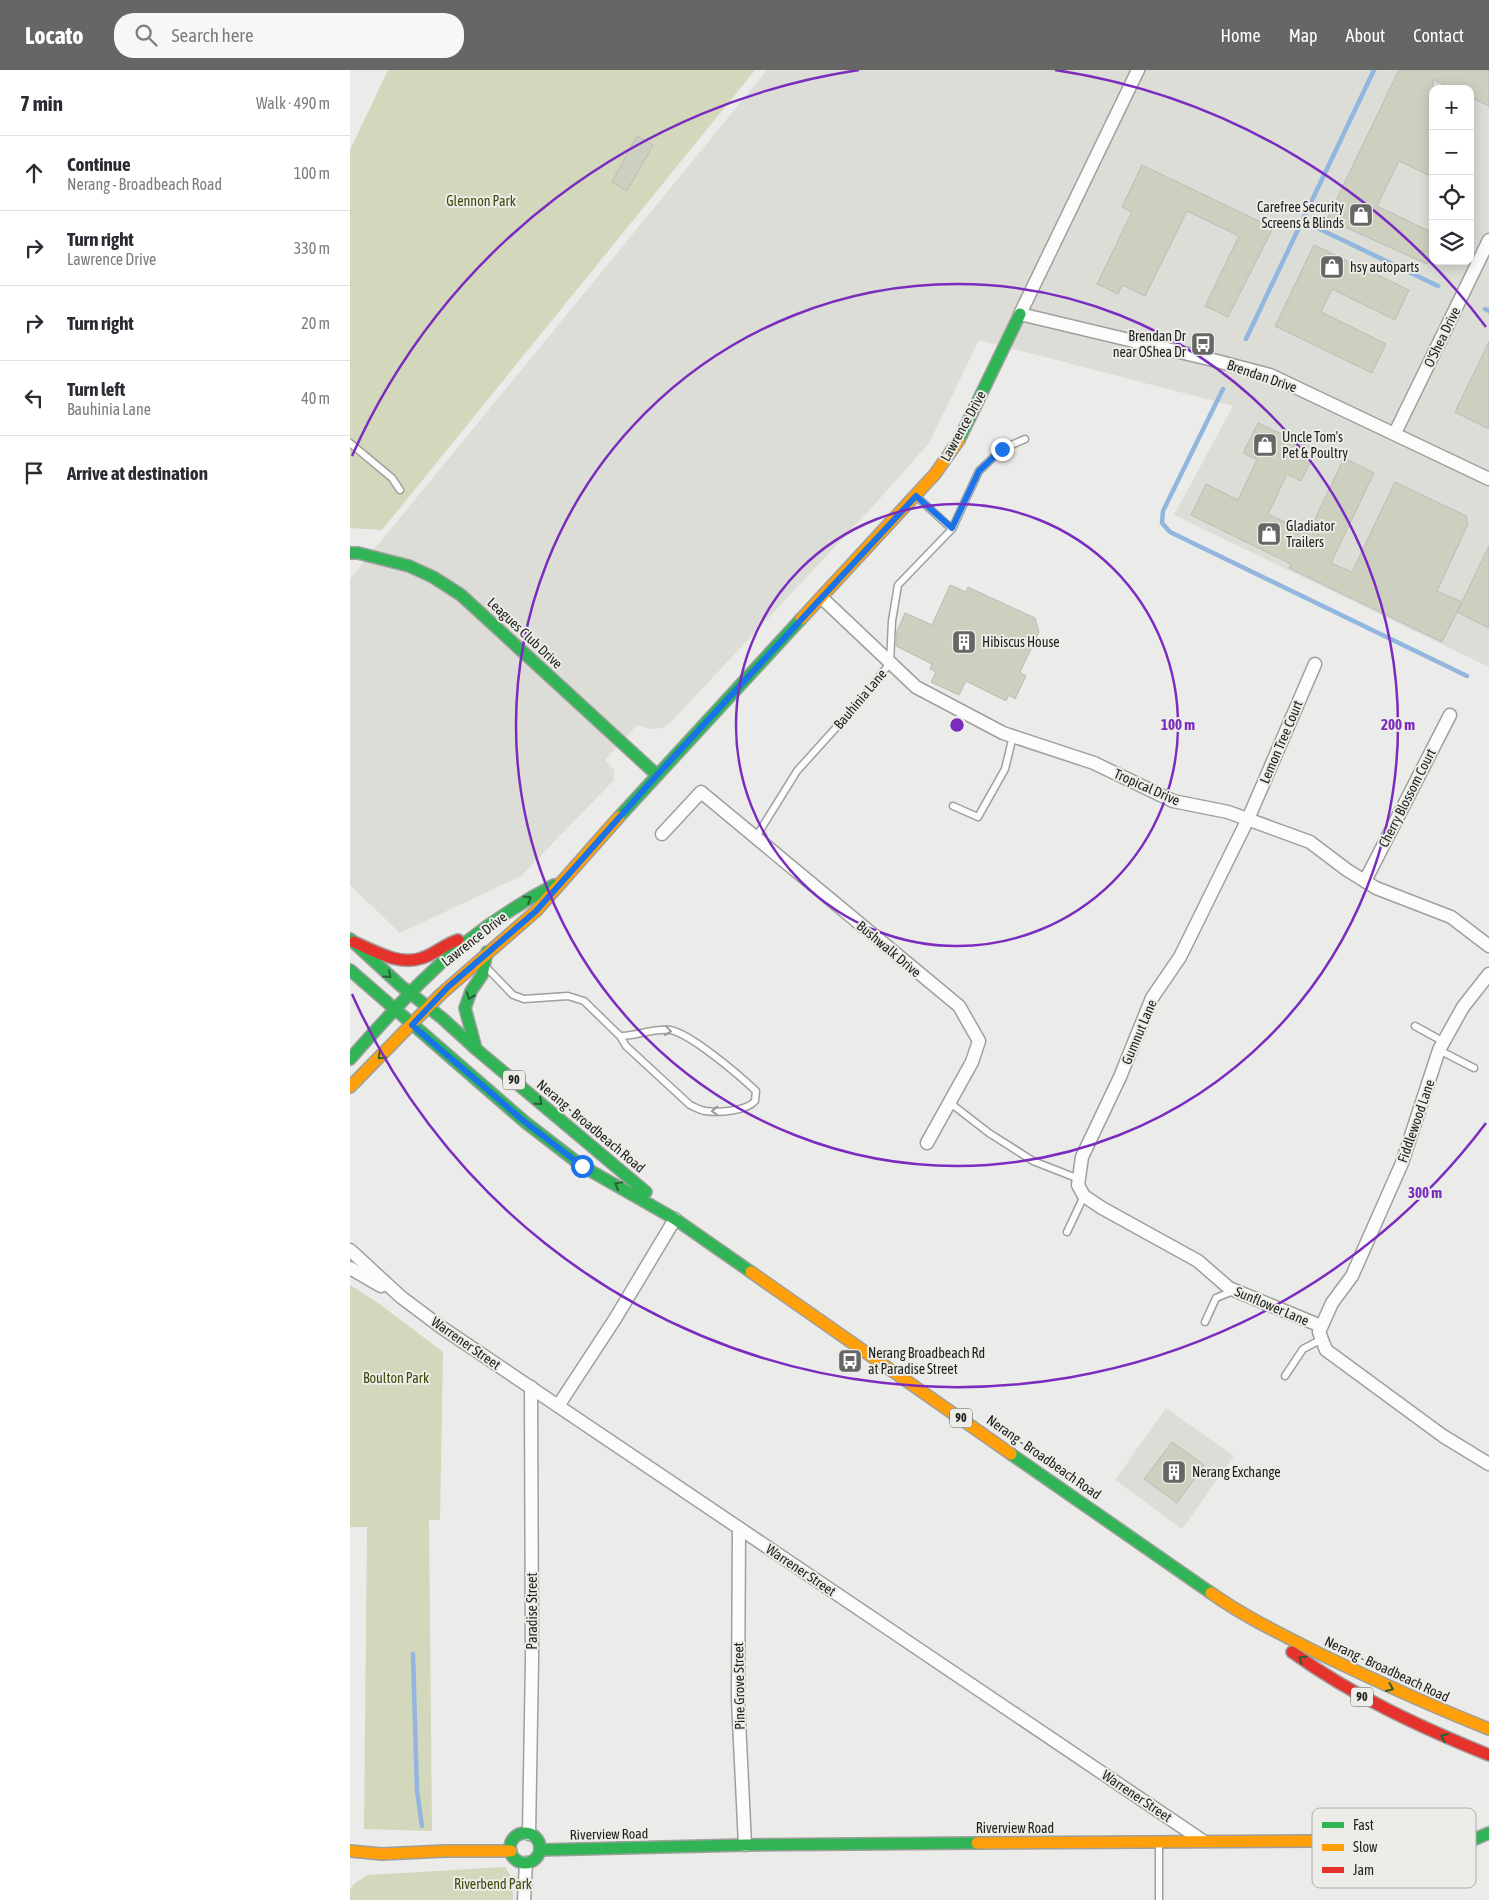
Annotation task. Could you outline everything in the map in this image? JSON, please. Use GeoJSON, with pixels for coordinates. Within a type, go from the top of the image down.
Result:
{"type":"FeatureCollection","features":[{"type":"Feature","properties":{"kind":"street","name":"Lawrence Drive"},"geometry":{"type":"LineString","coordinates":[[350,1087],[428,1007],[487,952],[536,911],[751,672],[916,496],[944,462],[958,441],[1138,70]]}},
{"type":"Feature","properties":{"kind":"street","name":"O'Shea Drive"},"geometry":{"type":"LineString","coordinates":[[1395,433],[1489,240]]}},
{"type":"Feature","properties":{"kind":"street","name":"Brendan Drive"},"geometry":{"type":"LineString","coordinates":[[1020,314],[1254,370],[1292,384],[1489,478]]}},
{"type":"Feature","properties":{"kind":"street","name":"Leagues Club Drive"},"geometry":{"type":"LineString","coordinates":[[350,553],[358,553],[410,566],[433,577],[461,595],[657,775]]}},
{"type":"Feature","properties":{"kind":"street","name":"Tropical Drive"},"geometry":{"type":"LineString","coordinates":[[822,598],[916,687],[1003,733],[1094,763],[1173,801],[1228,812],[1310,842],[1347,870],[1376,888],[1451,917],[1489,946]]}},
{"type":"Feature","properties":{"kind":"street","name":"Lemon Tree Court"},"geometry":{"type":"LineString","coordinates":[[1248,819],[1315,664]]}},
{"type":"Feature","properties":{"kind":"street","name":"Cherry Blossom Court"},"geometry":{"type":"LineString","coordinates":[[1365,881],[1450,715]]}},
{"type":"Feature","properties":{"kind":"street","name":"Bushwalk Drive"},"geometry":{"type":"LineString","coordinates":[[662,834],[701,792],[959,1006],[979,1040],[972,1062],[927,1143]]}},
{"type":"Feature","properties":{"kind":"street","name":"Gumnut Lane"},"geometry":{"type":"LineString","coordinates":[[1084,1196],[1078,1185],[1082,1158],[1113,1092],[1152,998],[1180,957],[1248,819]]}},
{"type":"Feature","properties":{"kind":"street","name":"Lawrence Drive"},"geometry":{"type":"LineString","coordinates":[[350,1060],[410,994],[474,937],[528,898],[562,881]]}},
{"type":"Feature","properties":{"kind":"street"},"geometry":{"type":"LineString","coordinates":[[351,941],[400,960],[420,959],[451,942],[474,937]]}},
{"type":"Feature","properties":{"kind":"street","name":"Nerang - Broadbeach Road"},"geometry":{"type":"LineString","coordinates":[[351,941],[410,994],[442,1018],[476,1049],[624,1172],[675,1219]]}},
{"type":"Feature","properties":{"kind":"street"},"geometry":{"type":"LineString","coordinates":[[476,1049],[466,1008],[471,991],[482,975],[487,952]]}},
{"type":"Feature","properties":{"kind":"street","name":"Nerang - Broadbeach Road"},"geometry":{"type":"LineString","coordinates":[[350,970],[525,1122],[582,1166],[675,1219],[1247,1617],[1342,1686],[1380,1708],[1489,1756]]}},
{"type":"Feature","properties":{"kind":"street","name":"Fiddlewood Lane"},"geometry":{"type":"LineString","coordinates":[[1321,1333],[1332,1303],[1355,1270],[1402,1163],[1441,1046],[1463,1007],[1489,974]]}},
{"type":"Feature","properties":{"kind":"street","name":"Sunflower Lane"},"geometry":{"type":"LineString","coordinates":[[1084,1196],[1102,1208],[1198,1261],[1229,1288],[1321,1333],[1326,1350],[1369,1384],[1443,1436],[1489,1464]]}},
{"type":"Feature","properties":{"kind":"street"},"geometry":{"type":"LineString","coordinates":[[558,1406],[615,1319],[675,1219]]}},
{"type":"Feature","properties":{"kind":"street","name":"Warrener Street"},"geometry":{"type":"LineString","coordinates":[[350,1250],[401,1297],[441,1327],[1203,1841]]}},
{"type":"Feature","properties":{"kind":"street","name":"Warrener Street"},"geometry":{"type":"LineString","coordinates":[[350,1268],[401,1297]]}},
{"type":"Feature","properties":{"kind":"street","name":"Paradise Street"},"geometry":{"type":"LineString","coordinates":[[529,1834],[532,1660],[530,1387]]}},
{"type":"Feature","properties":{"kind":"street","name":"Pine Grove Street"},"geometry":{"type":"LineString","coordinates":[[739,1528],[738,1699],[745,1845]]}},
{"type":"Feature","properties":{"kind":"street","name":"Nerang - Broadbeach Road"},"geometry":{"type":"LineString","coordinates":[[1247,1617],[1440,1711],[1489,1729]]}},
{"type":"Feature","properties":{"kind":"street"},"geometry":{"type":"LineString","coordinates":[[523,1834],[529,1834],[538,1842],[540,1850],[535,1859],[526,1863],[516,1860],[511,1851],[512,1842],[515,1838],[523,1834]]}},
{"type":"Feature","properties":{"kind":"street","name":"Riverview Road"},"geometry":{"type":"LineString","coordinates":[[1476,1839],[1489,1834]]}},
{"type":"Feature","properties":{"kind":"street","name":"Riverview Road"},"geometry":{"type":"LineString","coordinates":[[540,1850],[745,1845],[1312,1841]]}},
{"type":"Feature","properties":{"kind":"street"},"geometry":{"type":"LineString","coordinates":[[350,1851],[377,1854],[437,1850],[511,1851]]}},
{"type":"Feature","properties":{"kind":"street"},"geometry":{"type":"LineString","coordinates":[[524,1900],[526,1863]]}},
{"type":"Feature","properties":{"kind":"lane","name":"Bauhinia Lane"},"geometry":{"type":"LineString","coordinates":[[756,837],[797,772],[861,700],[890,663],[892,621],[898,585],[952,528],[979,471],[1002,449],[1025,440]]}},
{"type":"Feature","properties":{"kind":"lane"},"geometry":{"type":"LineString","coordinates":[[350,443],[392,478],[400,490]]}},
{"type":"Feature","properties":{"kind":"lane"},"geometry":{"type":"LineString","coordinates":[[916,496],[952,528]]}},
{"type":"Feature","properties":{"kind":"lane"},"geometry":{"type":"LineString","coordinates":[[953,806],[978,817],[1005,769],[1013,736]]}},
{"type":"Feature","properties":{"kind":"lane"},"geometry":{"type":"LineString","coordinates":[[484,965],[513,995],[524,999],[568,996],[584,1001],[620,1036],[626,1046],[690,1105],[697,1109],[710,1112],[745,1109],[756,1101],[756,1091],[689,1037],[671,1030],[660,1030],[633,1036],[620,1036]]}},
{"type":"Feature","properties":{"kind":"lane"},"geometry":{"type":"LineString","coordinates":[[1415,1026],[1474,1068]]}},
{"type":"Feature","properties":{"kind":"lane"},"geometry":{"type":"LineString","coordinates":[[949,1102],[989,1133],[1033,1161],[1079,1179]]}},
{"type":"Feature","properties":{"kind":"lane"},"geometry":{"type":"LineString","coordinates":[[1067,1232],[1084,1196]]}},
{"type":"Feature","properties":{"kind":"lane"},"geometry":{"type":"LineString","coordinates":[[1205,1322],[1216,1298],[1234,1290]]}},
{"type":"Feature","properties":{"kind":"lane"},"geometry":{"type":"LineString","coordinates":[[1285,1376],[1303,1348],[1321,1333]]}},
{"type":"Feature","properties":{"kind":"lane"},"geometry":{"type":"LineString","coordinates":[[1158,1842],[1158,1900]]}},
{"type":"Feature","properties":{"kind":"shaded area"},"geometry":{"type":"Polygon","coordinates":[[[767,70],[1489,70],[1489,667],[1174,515],[1233,406],[979,340],[929,443],[875,504],[671,722],[662,728],[650,729],[637,725],[605,760],[614,770],[614,780],[521,876],[400,933],[350,885],[350,579],[767,70]]]}},
{"type":"Feature","properties":{"kind":"shaded area"},"geometry":{"type":"Polygon","coordinates":[[[1166,1408],[1234,1456],[1182,1529],[1115,1480],[1166,1408]]]}},
{"type":"Feature","properties":{"kind":"green space","name":"Glennon Park"},"geometry":{"type":"Polygon","coordinates":[[[388,70],[755,70],[382,530],[350,528],[350,150],[388,70]]]}},
{"type":"Feature","properties":{"kind":"green space","name":"Boulton Park"},"geometry":{"type":"Polygon","coordinates":[[[350,1285],[378,1303],[443,1352],[440,1520],[429,1520],[432,1831],[364,1829],[367,1527],[350,1527],[350,1285]]]}},
{"type":"Feature","properties":{"kind":"green space","name":"Riverbend Park"},"geometry":{"type":"Polygon","coordinates":[[[505,1867],[512,1878],[513,1900],[350,1900],[350,1889],[355,1883],[368,1875],[505,1867]]]}},
{"type":"Feature","properties":{"kind":"building"},"geometry":{"type":"Polygon","coordinates":[[[1399,70],[1489,70],[1489,106],[1474,99],[1474,85],[1444,85],[1433,79],[1433,85],[1429,85],[1429,175],[1399,161],[1377,206],[1429,231],[1429,260],[1427,264],[1327,219],[1399,70]]]}},
{"type":"Feature","properties":{"kind":"building"},"geometry":{"type":"Polygon","coordinates":[[[637,136],[653,145],[627,191],[612,182],[637,136]]]}},
{"type":"Feature","properties":{"kind":"building"},"geometry":{"type":"Polygon","coordinates":[[[1142,165],[1273,228],[1228,317],[1205,306],[1239,236],[1187,211],[1145,296],[1122,285],[1118,294],[1097,284],[1132,212],[1122,207],[1142,165]]]}},
{"type":"Feature","properties":{"kind":"building"},"geometry":{"type":"Polygon","coordinates":[[[1314,245],[1409,290],[1395,320],[1332,289],[1321,312],[1386,344],[1372,373],[1275,326],[1314,245]]]}},
{"type":"Feature","properties":{"kind":"building"},"geometry":{"type":"Polygon","coordinates":[[[1489,342],[1489,429],[1455,412],[1489,342]]]}},
{"type":"Feature","properties":{"kind":"building"},"geometry":{"type":"Polygon","coordinates":[[[1258,423],[1316,450],[1301,481],[1287,474],[1268,514],[1308,534],[1344,458],[1374,473],[1331,563],[1352,572],[1395,482],[1466,516],[1468,524],[1437,591],[1462,602],[1442,642],[1289,568],[1291,564],[1191,515],[1206,484],[1238,500],[1257,460],[1243,453],[1258,423]]]}},
{"type":"Feature","properties":{"kind":"building"},"geometry":{"type":"Polygon","coordinates":[[[1489,546],[1489,628],[1457,612],[1489,546]]]}},
{"type":"Feature","properties":{"kind":"building","name":"Hibiscus House"},"geometry":{"type":"Polygon","coordinates":[[[950,585],[966,592],[968,587],[1035,618],[1039,632],[1020,672],[1026,676],[1015,699],[1009,695],[1006,701],[966,681],[959,695],[931,682],[936,672],[930,669],[932,664],[896,646],[897,631],[905,613],[932,625],[950,585]]]}},
{"type":"Feature","properties":{"kind":"building","name":"Nerang Exchange"},"geometry":{"type":"Polygon","coordinates":[[[1172,1442],[1204,1465],[1177,1503],[1144,1479],[1172,1442]]]}},
{"type":"Feature","properties":{"kind":"waterway"},"geometry":{"type":"LineString","coordinates":[[1246,339],[1374,70]]}},
{"type":"Feature","properties":{"kind":"waterway"},"geometry":{"type":"LineString","coordinates":[[1303,221],[1438,286]]}},
{"type":"Feature","properties":{"kind":"waterway"},"geometry":{"type":"LineString","coordinates":[[1485,309],[1489,311]]}},
{"type":"Feature","properties":{"kind":"waterway"},"geometry":{"type":"LineString","coordinates":[[1223,389],[1163,511],[1162,523],[1170,532],[1467,676]]}},
{"type":"Feature","properties":{"kind":"waterway"},"geometry":{"type":"LineString","coordinates":[[413,1654],[417,1791],[422,1826]]}},
{"type":"Feature","properties":{"kind":"traffic: fast"},"geometry":{"type":"LineString","coordinates":[[959,440],[1020,314]]}},
{"type":"Feature","properties":{"kind":"traffic: fast"},"geometry":{"type":"LineString","coordinates":[[350,553],[358,553],[409,566],[433,577],[461,595],[657,775]]}},
{"type":"Feature","properties":{"kind":"traffic: fast"},"geometry":{"type":"LineString","coordinates":[[619,817],[801,619]]}},
{"type":"Feature","properties":{"kind":"traffic: fast"},"geometry":{"type":"LineString","coordinates":[[350,1059],[412,991],[451,954],[501,917],[554,885]]}},
{"type":"Feature","properties":{"kind":"traffic: fast"},"geometry":{"type":"LineString","coordinates":[[350,939],[401,986],[442,1018],[476,1049],[646,1192]]}},
{"type":"Feature","properties":{"kind":"traffic: fast"},"geometry":{"type":"LineString","coordinates":[[476,1049],[465,1008],[471,991],[482,975],[487,952]]}},
{"type":"Feature","properties":{"kind":"traffic: fast"},"geometry":{"type":"LineString","coordinates":[[350,970],[525,1122],[582,1166],[675,1219],[751,1272]]}},
{"type":"Feature","properties":{"kind":"traffic: fast"},"geometry":{"type":"LineString","coordinates":[[1011,1454],[1211,1593]]}},
{"type":"Feature","properties":{"kind":"traffic: fast"},"geometry":{"type":"LineString","coordinates":[[525,1833],[535,1838],[540,1848],[535,1858],[525,1863],[515,1858],[510,1848],[515,1838],[525,1833]]}},
{"type":"Feature","properties":{"kind":"traffic: fast"},"geometry":{"type":"LineString","coordinates":[[1476,1839],[1489,1833]]}},
{"type":"Feature","properties":{"kind":"traffic: fast"},"geometry":{"type":"LineString","coordinates":[[540,1850],[745,1845],[977,1843]]}},
{"type":"Feature","properties":{"kind":"traffic: slow"},"geometry":{"type":"LineString","coordinates":[[801,619],[935,474],[959,440]]}},
{"type":"Feature","properties":{"kind":"traffic: slow"},"geometry":{"type":"LineString","coordinates":[[350,1087],[440,995],[536,911],[619,817]]}},
{"type":"Feature","properties":{"kind":"traffic: slow"},"geometry":{"type":"LineString","coordinates":[[751,1272],[1011,1454]]}},
{"type":"Feature","properties":{"kind":"traffic: slow"},"geometry":{"type":"LineString","coordinates":[[1211,1593],[1250,1618],[1318,1653],[1489,1729]]}},
{"type":"Feature","properties":{"kind":"traffic: slow"},"geometry":{"type":"LineString","coordinates":[[977,1843],[1311,1841]]}},
{"type":"Feature","properties":{"kind":"traffic: slow"},"geometry":{"type":"LineString","coordinates":[[350,1851],[382,1854],[445,1851],[511,1851]]}},
{"type":"Feature","properties":{"kind":"traffic: jam"},"geometry":{"type":"LineString","coordinates":[[354,942],[396,959],[413,960],[427,956],[458,940]]}},
{"type":"Feature","properties":{"kind":"traffic: jam"},"geometry":{"type":"LineString","coordinates":[[1292,1652],[1339,1683],[1387,1710],[1489,1755]]}},
{"type":"Feature","properties":{"kind":"place","name":"Carefree Security Screens & Blinds"},"geometry":{"type":"Point","coordinates":[1361,215]}},
{"type":"Feature","properties":{"kind":"place","name":"hsy autoparts"},"geometry":{"type":"Point","coordinates":[1332,267]}},
{"type":"Feature","properties":{"kind":"place","name":"Brendan Dr near OShea Dr"},"geometry":{"type":"Point","coordinates":[1203,344]}},
{"type":"Feature","properties":{"kind":"place","name":"Uncle Tom's Pet & Poultry"},"geometry":{"type":"Point","coordinates":[1265,445]}},
{"type":"Feature","properties":{"kind":"place","name":"Gladiator Trailers"},"geometry":{"type":"Point","coordinates":[1269,534]}},
{"type":"Feature","properties":{"kind":"place","name":"Hibiscus House"},"geometry":{"type":"Point","coordinates":[964,642]}},
{"type":"Feature","properties":{"kind":"place","name":"Nerang Broadbeach Rd at Paradise Street"},"geometry":{"type":"Point","coordinates":[850,1361]}},
{"type":"Feature","properties":{"kind":"place","name":"Nerang Exchange"},"geometry":{"type":"Point","coordinates":[1174,1472]}},
{"type":"Feature","properties":{"kind":"route"},"geometry":{"type":"LineString","coordinates":[[582,1166],[525,1122],[412,1025],[448,987],[536,911],[751,672],[916,496],[952,528],[979,471],[1002,449]]}}]}
